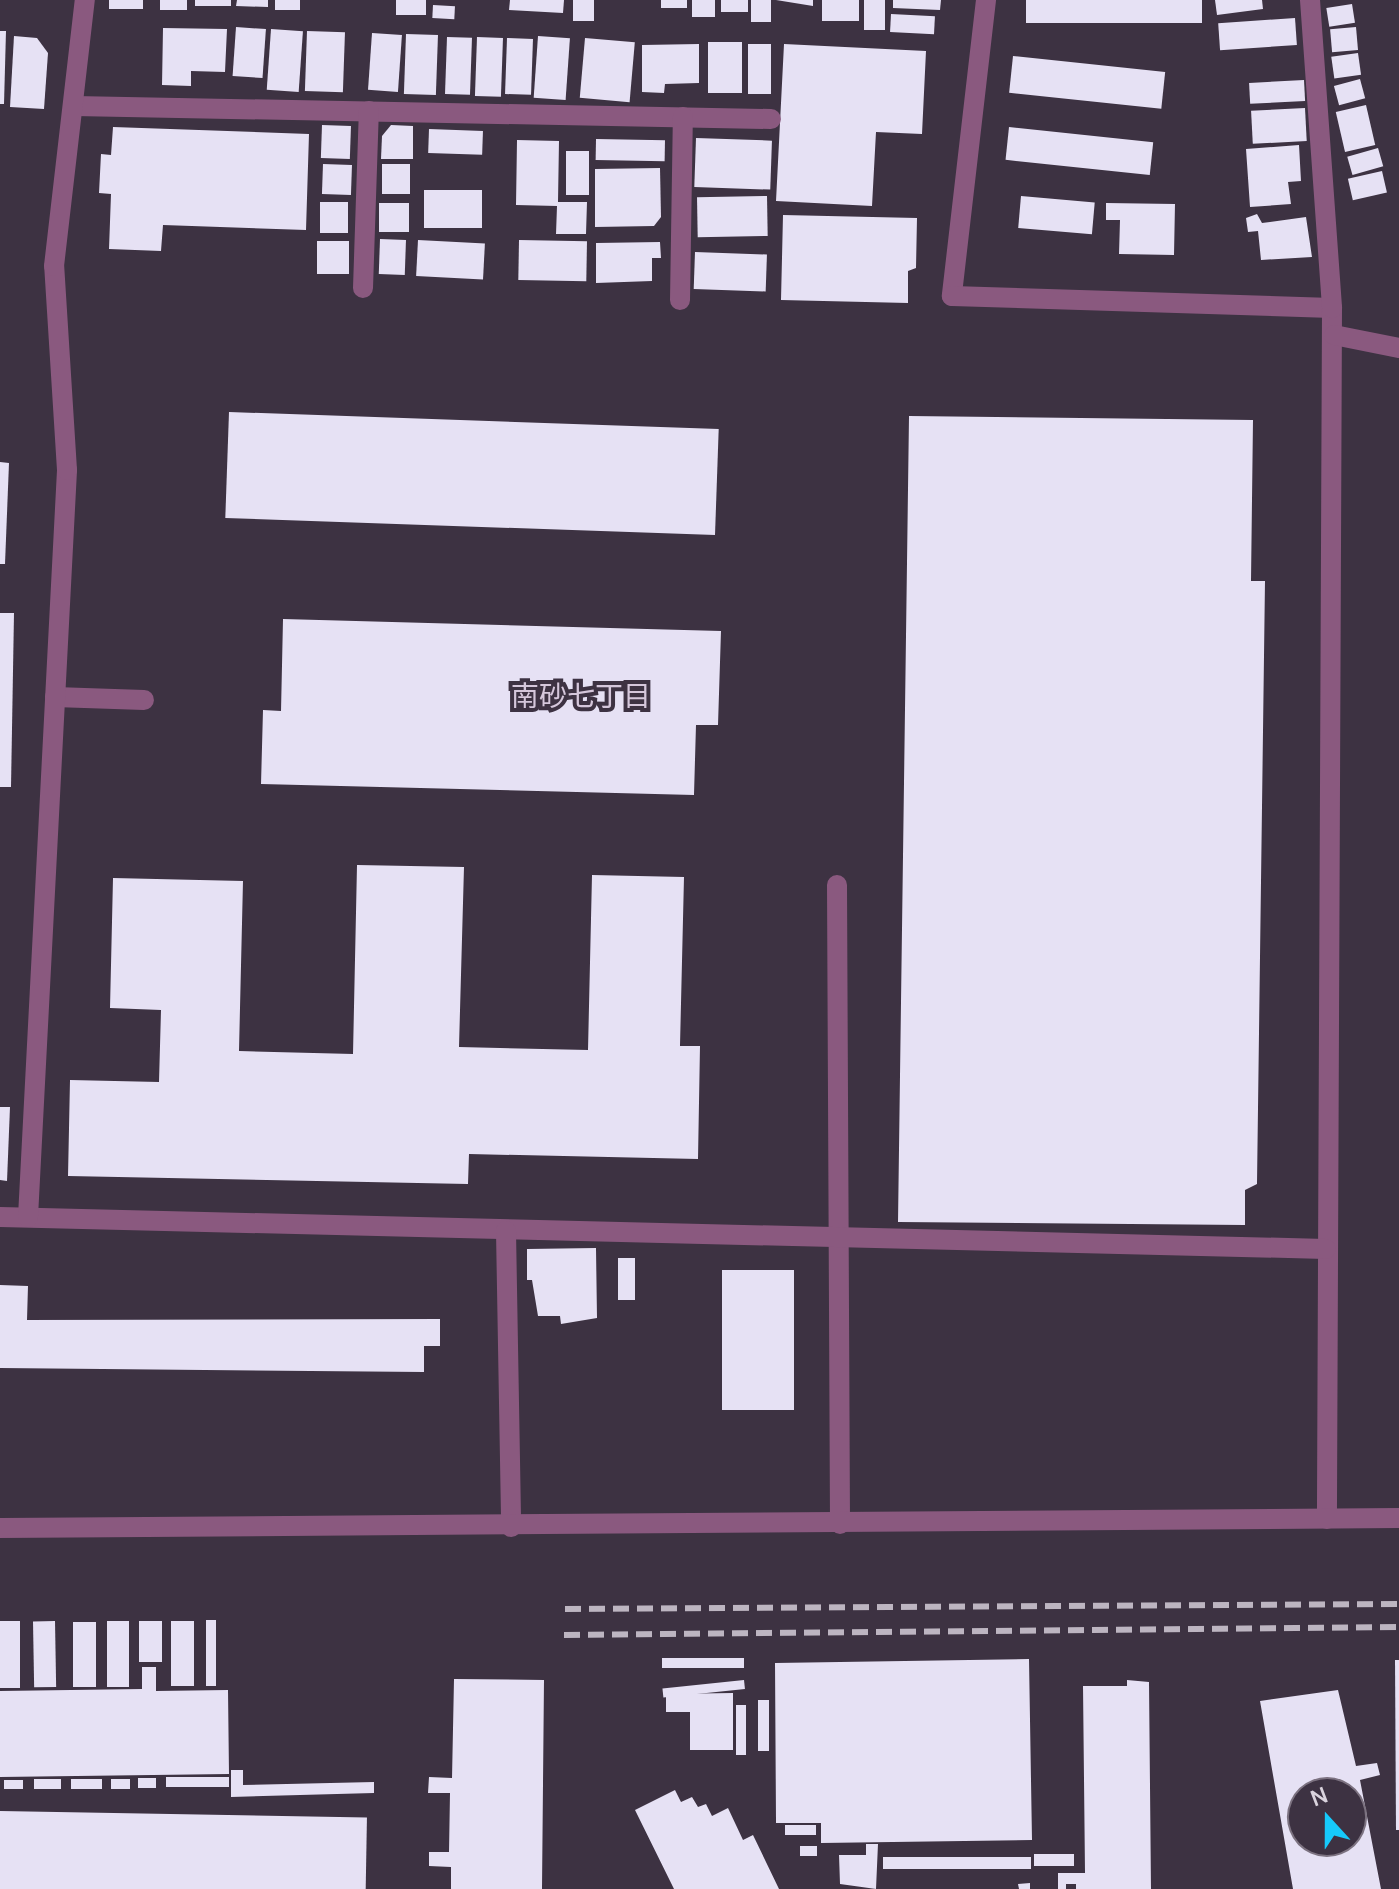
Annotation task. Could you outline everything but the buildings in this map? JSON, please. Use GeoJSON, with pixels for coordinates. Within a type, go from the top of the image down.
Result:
{"type":"FeatureCollection","features":[{"type":"Feature","properties":{"kind":"street"},"geometry":{"type":"LineString","coordinates":[[28,1217],[67,470],[54,266],[85,0]]}},
{"type":"Feature","properties":{"kind":"street"},"geometry":{"type":"LineString","coordinates":[[986,0],[952,296],[1332,308]]}},
{"type":"Feature","properties":{"kind":"street"},"geometry":{"type":"LineString","coordinates":[[1310,0],[1334,335],[1326,1249],[1327,1519]]}},
{"type":"Feature","properties":{"kind":"street"},"geometry":{"type":"LineString","coordinates":[[74,106],[771,119]]}},
{"type":"Feature","properties":{"kind":"street"},"geometry":{"type":"LineString","coordinates":[[363,288],[369,111]]}},
{"type":"Feature","properties":{"kind":"street"},"geometry":{"type":"LineString","coordinates":[[680,300],[683,117]]}},
{"type":"Feature","properties":{"kind":"street"},"geometry":{"type":"LineString","coordinates":[[1334,335],[1399,348]]}},
{"type":"Feature","properties":{"kind":"street"},"geometry":{"type":"LineString","coordinates":[[55,697],[144,700]]}},
{"type":"Feature","properties":{"kind":"street"},"geometry":{"type":"LineString","coordinates":[[837,885],[840,1524]]}},
{"type":"Feature","properties":{"kind":"street"},"geometry":{"type":"LineString","coordinates":[[0,1217],[1326,1249]]}},
{"type":"Feature","properties":{"kind":"street"},"geometry":{"type":"LineString","coordinates":[[506,1231],[511,1527]]}},
{"type":"Feature","properties":{"kind":"street"},"geometry":{"type":"LineString","coordinates":[[0,1528],[511,1527],[1399,1518]]}},
{"type":"Feature","properties":{"kind":"railway"},"geometry":{"type":"LineString","coordinates":[[565,1609],[1399,1604]]}},
{"type":"Feature","properties":{"kind":"railway"},"geometry":{"type":"LineString","coordinates":[[564,1635],[1399,1627]]}},
{"type":"Feature","properties":{"kind":"district","name":"南砂七丁目"},"geometry":{"type":"Point","coordinates":[581,695]}}]}
